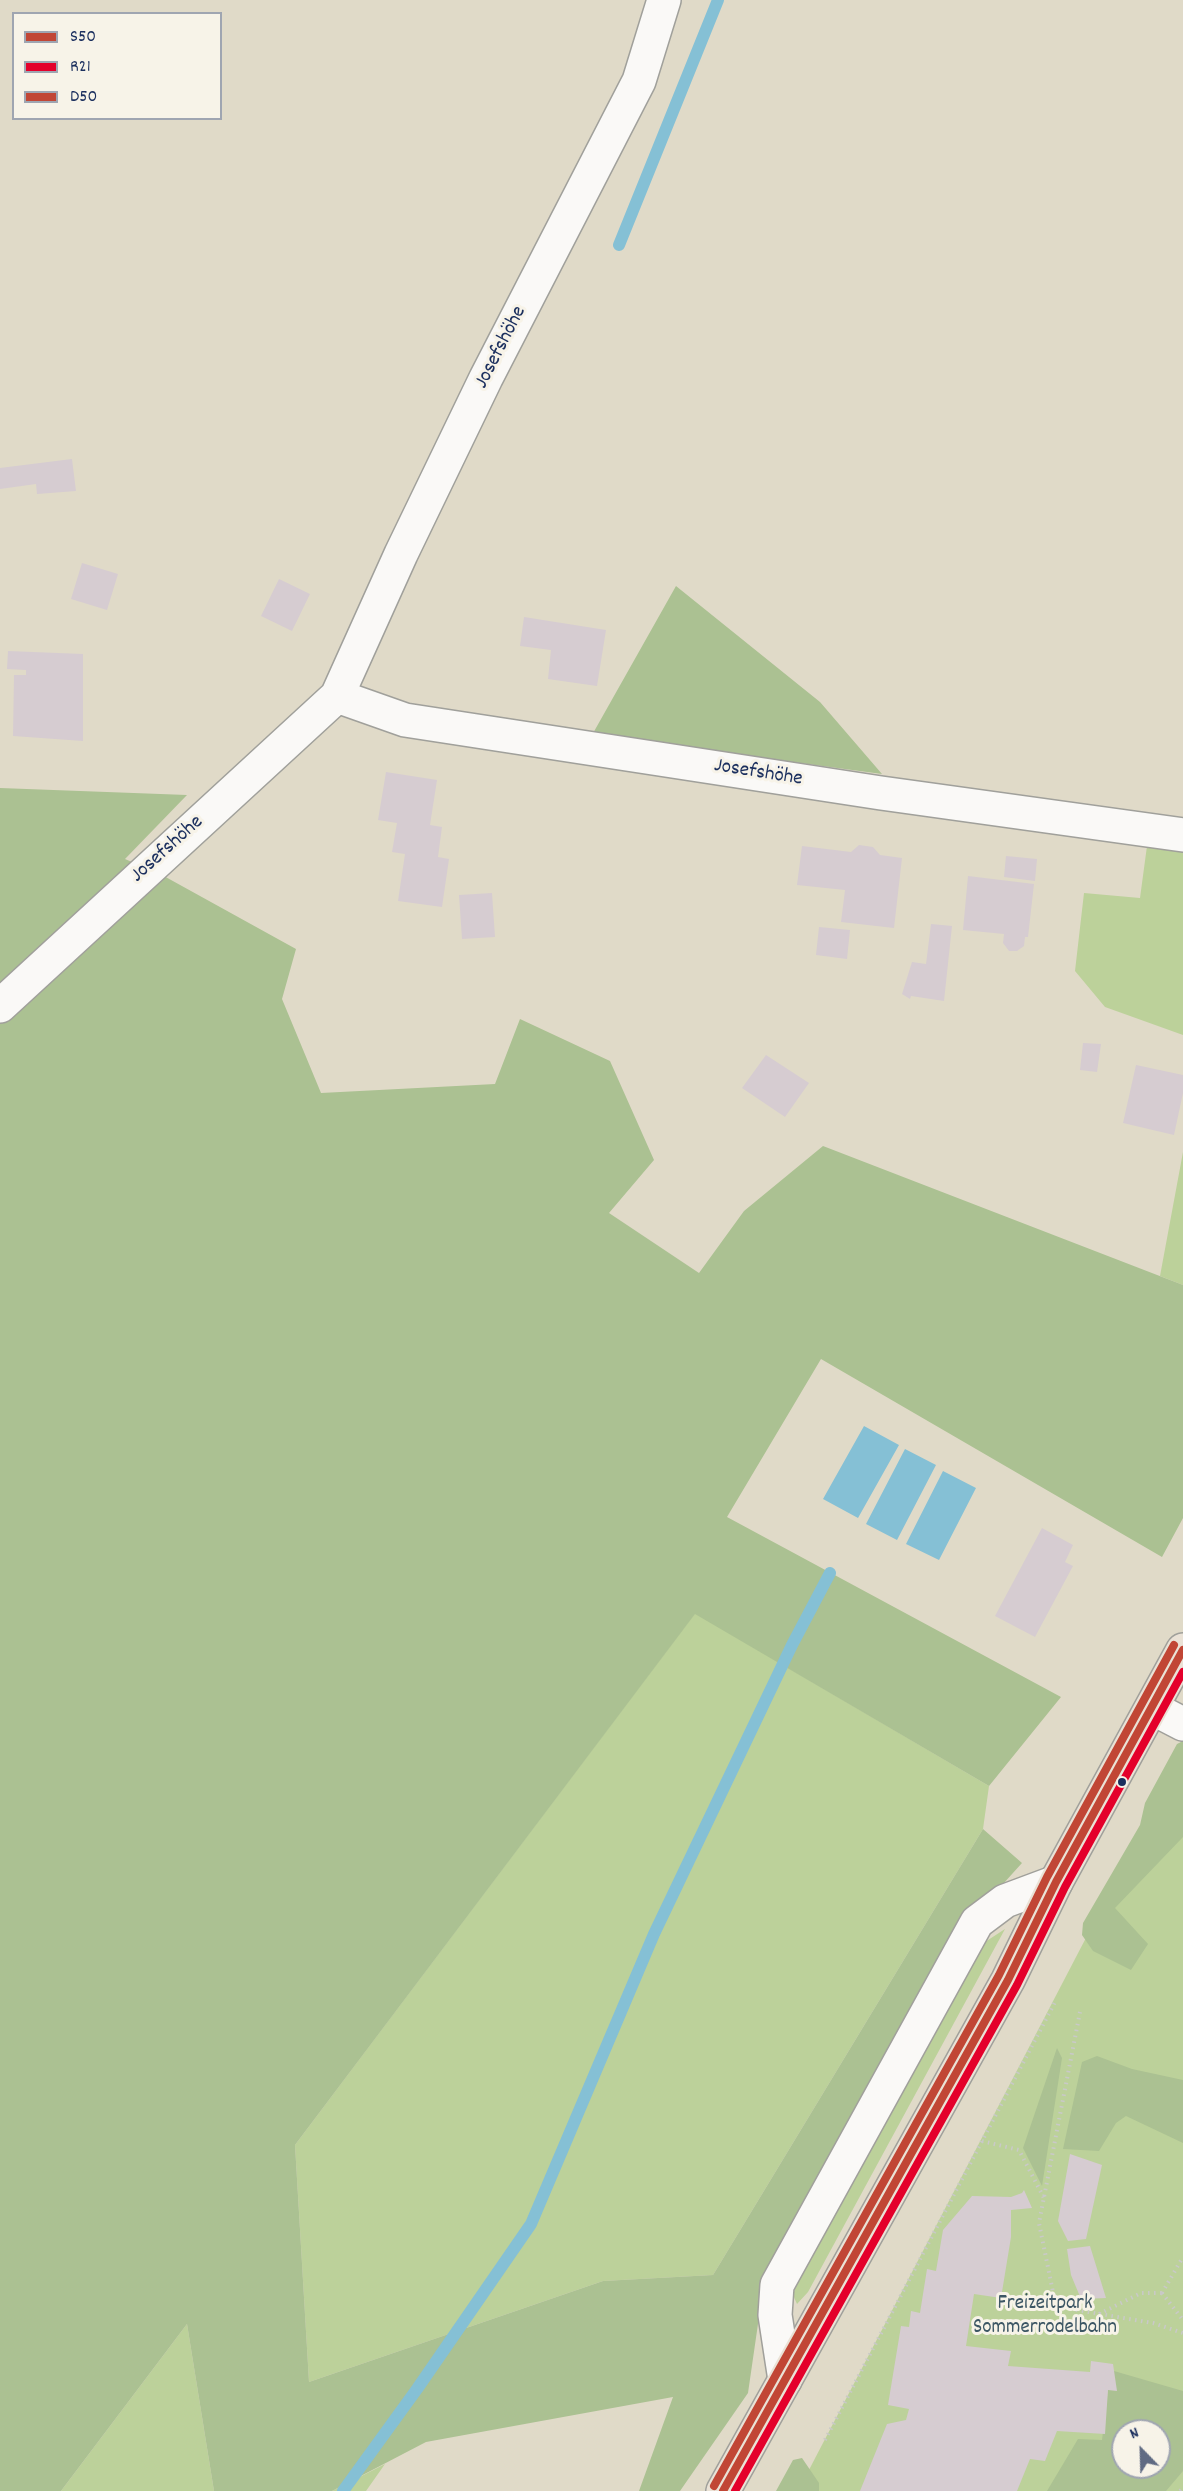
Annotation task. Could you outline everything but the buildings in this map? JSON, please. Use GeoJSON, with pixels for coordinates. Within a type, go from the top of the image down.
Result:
{"type":"FeatureCollection","features":[{"type":"Feature","properties":{"kind":"main road"},"geometry":{"type":"LineString","coordinates":[[723,2491],[1008,1980],[1056,1882],[1183,1650]]}},
{"type":"Feature","properties":{"kind":"street","name":"Josefshöhe"},"geometry":{"type":"LineString","coordinates":[[0,1006],[337,696],[401,554],[481,388],[639,81],[664,0]]}},
{"type":"Feature","properties":{"kind":"street","name":"Josefshöhe"},"geometry":{"type":"LineString","coordinates":[[337,696],[405,720],[881,793],[1183,835]]}},
{"type":"Feature","properties":{"kind":"street"},"geometry":{"type":"LineString","coordinates":[[1152,1708],[1183,1724]]}},
{"type":"Feature","properties":{"kind":"street"},"geometry":{"type":"LineString","coordinates":[[785,2380],[775,2314],[777,2285],[977,1922],[1005,1901],[1056,1882]]}},
{"type":"Feature","properties":{"kind":"path"},"geometry":{"type":"LineString","coordinates":[[825,2440],[1055,2002]]}},
{"type":"Feature","properties":{"kind":"path"},"geometry":{"type":"LineString","coordinates":[[1080,2012],[1039,2223],[1055,2302],[1071,2309],[1153,2323],[1183,2332]]}},
{"type":"Feature","properties":{"kind":"path"},"geometry":{"type":"LineString","coordinates":[[982,2141],[1019,2150],[1044,2198]]}},
{"type":"Feature","properties":{"kind":"path"},"geometry":{"type":"LineString","coordinates":[[1162,2293],[1183,2257]]}},
{"type":"Feature","properties":{"kind":"path"},"geometry":{"type":"LineString","coordinates":[[1099,2314],[1141,2293],[1162,2293]]}},
{"type":"Feature","properties":{"kind":"path"},"geometry":{"type":"LineString","coordinates":[[1162,2293],[1183,2320]]}},
{"type":"Feature","properties":{"kind":"path"},"geometry":{"type":"LineString","coordinates":[[1180,2491],[1183,2487]]}},
{"type":"Feature","properties":{"kind":"green space"},"geometry":{"type":"Polygon","coordinates":[[[676,586],[820,702],[882,774],[592,735],[676,586]]]}},
{"type":"Feature","properties":{"kind":"green space"},"geometry":{"type":"Polygon","coordinates":[[[0,788],[187,795],[125,859],[162,875],[296,949],[282,999],[321,1093],[495,1084],[520,1019],[610,1061],[654,1160],[609,1213],[699,1273],[744,1211],[823,1146],[1183,1285],[1183,1518],[1162,1557],[821,1359],[727,1517],[1061,1697],[989,1786],[695,1614],[295,2145],[309,2382],[603,2281],[713,2275],[983,1829],[1022,1863],[965,1926],[760,2310],[748,2393],[680,2491],[639,2491],[673,2397],[426,2442],[332,2491],[214,2491],[187,2324],[61,2491],[0,2491],[0,788]]]}},
{"type":"Feature","properties":{"kind":"green space"},"geometry":{"type":"Polygon","coordinates":[[[1147,846],[1183,852],[1183,1035],[1105,1007],[1075,971],[1084,893],[1140,898],[1147,846]]]}},
{"type":"Feature","properties":{"kind":"green space"},"geometry":{"type":"Polygon","coordinates":[[[1183,1152],[1183,1285],[1160,1276],[1183,1152]]]}},
{"type":"Feature","properties":{"kind":"green space"},"geometry":{"type":"Polygon","coordinates":[[[695,1613],[989,1786],[983,1829],[713,2275],[603,2281],[309,2382],[295,2145],[695,1613]]]}},
{"type":"Feature","properties":{"kind":"green space"},"geometry":{"type":"Polygon","coordinates":[[[1183,1741],[1183,1837],[1115,1908],[1148,1944],[1131,1970],[1093,1951],[1082,1935],[1083,1923],[1140,1825],[1145,1803],[1177,1744],[1183,1741]]]}},
{"type":"Feature","properties":{"kind":"green space","name":"Freizeitpark Sommerrodelbahn"},"geometry":{"type":"Polygon","coordinates":[[[1164,1788],[1183,1798],[1183,2491],[798,2491],[1164,1788]]]}},
{"type":"Feature","properties":{"kind":"green space"},"geometry":{"type":"Polygon","coordinates":[[[1005,1929],[808,2292],[797,2304],[793,2295],[795,2287],[974,1959],[985,1942],[1005,1929]]]}},
{"type":"Feature","properties":{"kind":"green space"},"geometry":{"type":"Polygon","coordinates":[[[1057,2048],[1062,2058],[1042,2186],[1023,2148],[1057,2048]]]}},
{"type":"Feature","properties":{"kind":"green space"},"geometry":{"type":"Polygon","coordinates":[[[1097,2056],[1132,2069],[1183,2080],[1183,2143],[1126,2116],[1116,2123],[1099,2151],[1063,2149],[1082,2062],[1097,2056]]]}},
{"type":"Feature","properties":{"kind":"green space"},"geometry":{"type":"Polygon","coordinates":[[[187,2324],[214,2491],[61,2491],[187,2324]]]}},
{"type":"Feature","properties":{"kind":"green space"},"geometry":{"type":"Polygon","coordinates":[[[1114,2371],[1183,2391],[1183,2471],[1166,2491],[1047,2491],[1078,2439],[1102,2440],[1108,2390],[1114,2371]]]}},
{"type":"Feature","properties":{"kind":"green space"},"geometry":{"type":"Polygon","coordinates":[[[802,2458],[819,2483],[819,2491],[776,2491],[793,2460],[802,2458]]]}},
{"type":"Feature","properties":{"kind":"green space"},"geometry":{"type":"Polygon","coordinates":[[[385,2464],[366,2491],[332,2491],[385,2464]]]}},
{"type":"Feature","properties":{"kind":"water"},"geometry":{"type":"Polygon","coordinates":[[[864,1426],[899,1445],[858,1518],[823,1499],[864,1426]]]}},
{"type":"Feature","properties":{"kind":"water"},"geometry":{"type":"Polygon","coordinates":[[[905,1449],[936,1465],[897,1540],[866,1524],[905,1449]]]}},
{"type":"Feature","properties":{"kind":"water"},"geometry":{"type":"Polygon","coordinates":[[[943,1471],[976,1488],[939,1560],[906,1544],[943,1471]]]}},
{"type":"Feature","properties":{"kind":"waterway"},"geometry":{"type":"LineString","coordinates":[[619,245],[718,0]]}},
{"type":"Feature","properties":{"kind":"waterway"},"geometry":{"type":"LineString","coordinates":[[343,2491],[531,2224],[654,1934],[792,1645],[830,1573]]}},
{"type":"Feature","properties":{"kind":"transit line","name":"D50"},"geometry":{"type":"LineString","coordinates":[[714,2486],[999,1975],[1047,1877],[1174,1645]]}},
{"type":"Feature","properties":{"kind":"transit line","name":"S50"},"geometry":{"type":"LineString","coordinates":[[723,2491],[1008,1980],[1056,1882],[1183,1650]]}},
{"type":"Feature","properties":{"kind":"transit line","name":"R21"},"geometry":{"type":"LineString","coordinates":[[735,2491],[1017,1985],[1065,1887],[1183,1672]]}}]}
